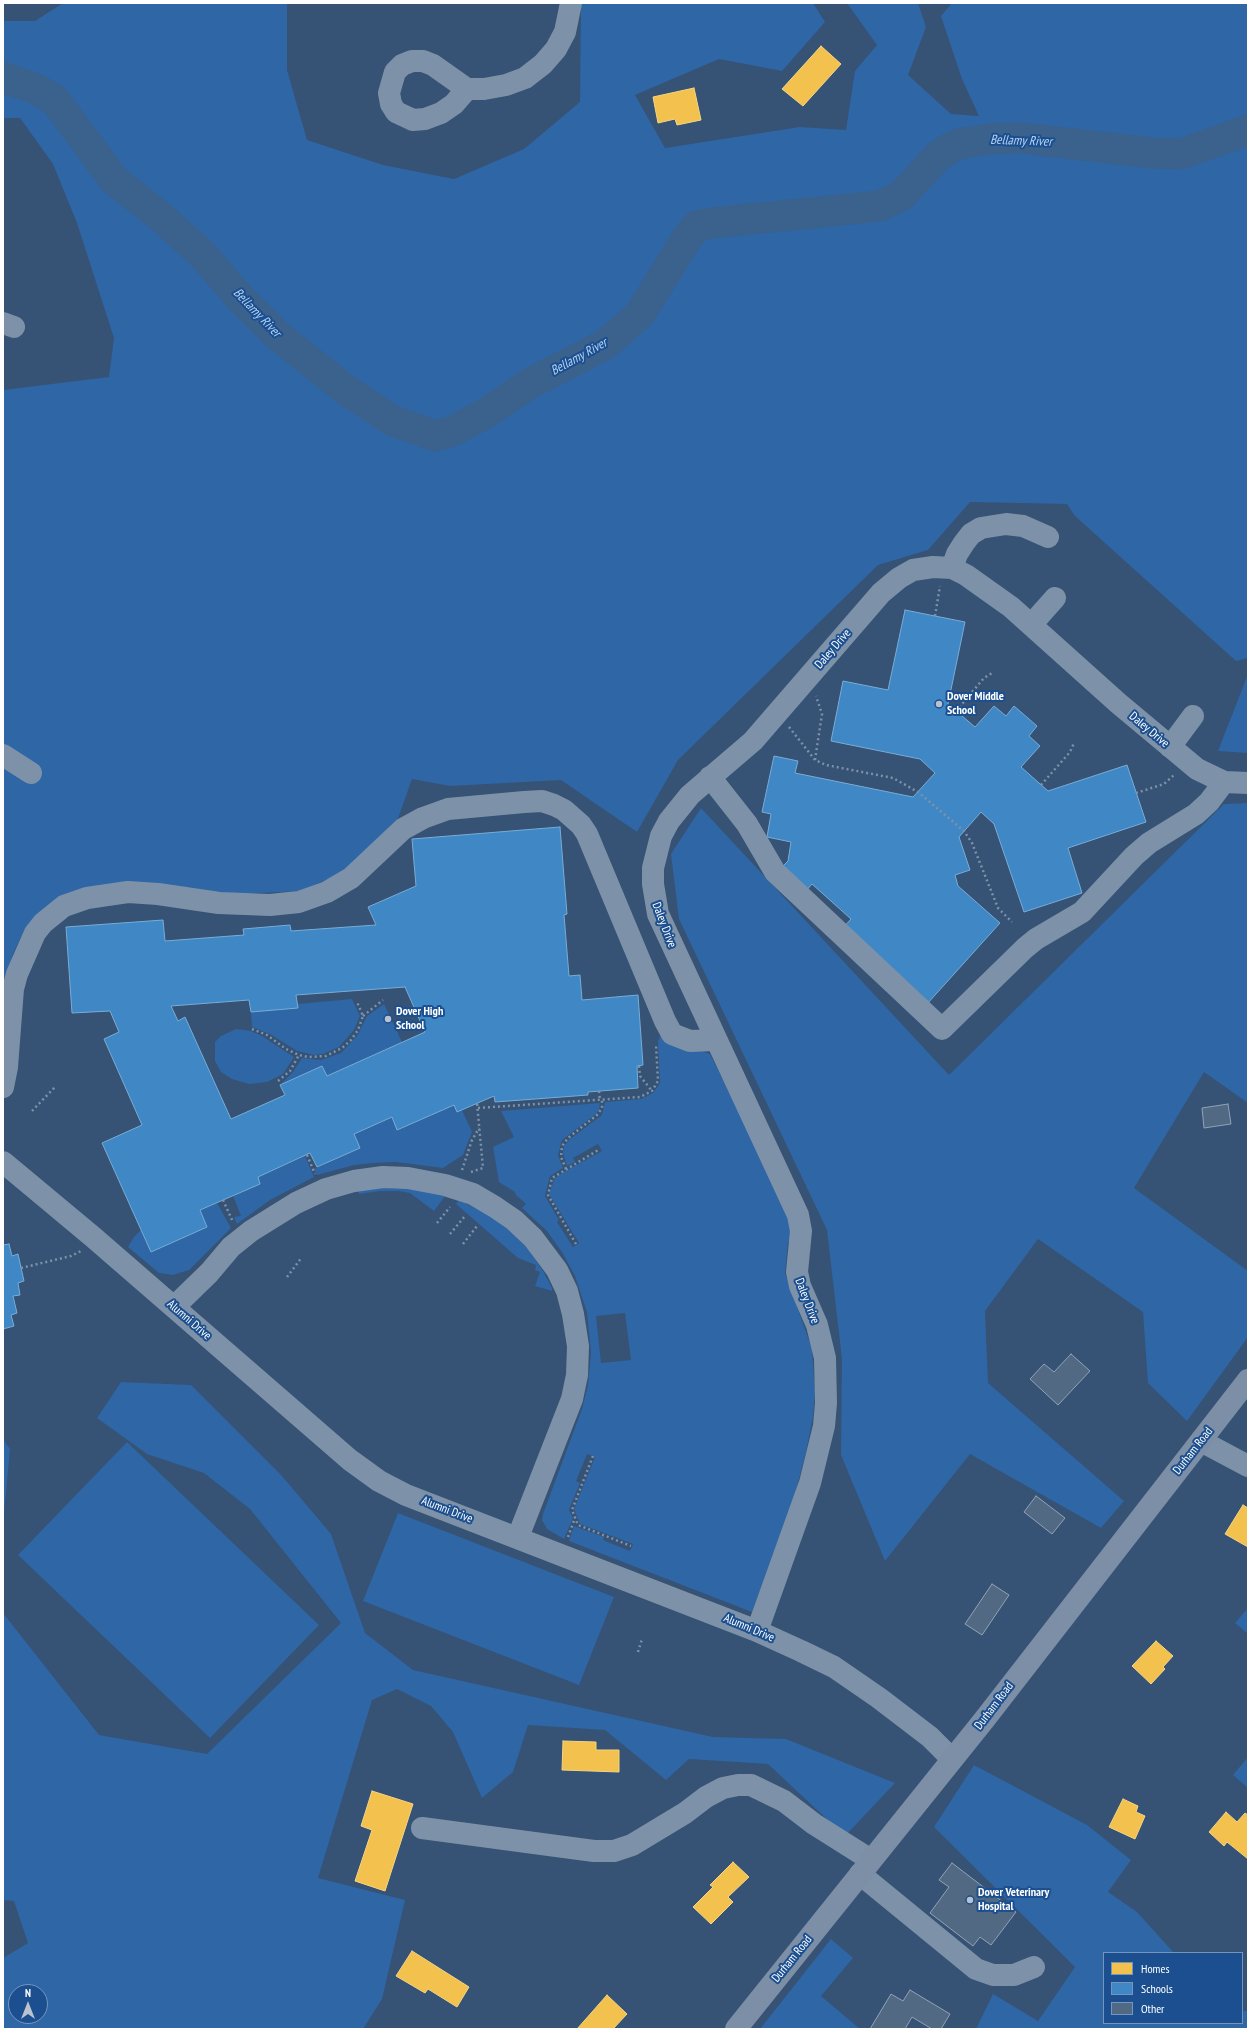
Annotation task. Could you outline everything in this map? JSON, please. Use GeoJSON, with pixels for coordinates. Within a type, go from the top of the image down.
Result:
{"type":"FeatureCollection","features":[{"type":"Feature","properties":{"kind":"main road","name":"Durham Road"},"geometry":{"type":"LineString","coordinates":[[736,2029],[952,1759],[1248,1380]]}},
{"type":"Feature","properties":{"kind":"street"},"geometry":{"type":"LineString","coordinates":[[467,89],[484,89],[506,85],[525,78],[543,64],[556,49],[565,32],[571,3]]}},
{"type":"Feature","properties":{"kind":"street"},"geometry":{"type":"LineString","coordinates":[[947,574],[964,543],[972,534],[981,528],[1006,524],[1023,526],[1048,537]]}},
{"type":"Feature","properties":{"kind":"street","name":"Daley Drive"},"geometry":{"type":"LineString","coordinates":[[757,1631],[810,1483],[824,1426],[827,1381],[822,1341],[812,1308],[800,1286],[797,1272],[801,1231],[798,1215],[715,1040],[658,914],[652,884],[656,852],[669,821],[690,795],[753,741],[881,593],[899,578],[914,570],[933,567],[947,574],[979,583],[1031,625],[1197,769],[1224,782],[1248,783]]}},
{"type":"Feature","properties":{"kind":"street"},"geometry":{"type":"LineString","coordinates":[[1031,625],[1055,598]]}},
{"type":"Feature","properties":{"kind":"street"},"geometry":{"type":"LineString","coordinates":[[1170,747],[1193,716]]}},
{"type":"Feature","properties":{"kind":"street"},"geometry":{"type":"LineString","coordinates":[[3,755],[31,773]]}},
{"type":"Feature","properties":{"kind":"street"},"geometry":{"type":"LineString","coordinates":[[710,777],[748,824],[775,872],[942,1029],[1025,948],[1036,939],[1082,912],[1134,856],[1149,843],[1196,814],[1209,802],[1224,782]]}},
{"type":"Feature","properties":{"kind":"street"},"geometry":{"type":"LineString","coordinates":[[3,1085],[7,1067],[13,990],[22,960],[35,933],[43,923],[64,906],[87,898],[128,892],[158,894],[219,903],[270,905],[299,902],[327,892],[351,878],[403,829],[423,818],[448,809],[524,802],[542,801],[564,810],[574,818],[587,834],[672,1034],[690,1041],[715,1040]]}},
{"type":"Feature","properties":{"kind":"street","name":"Alumni Drive"},"geometry":{"type":"LineString","coordinates":[[3,1162],[364,1471],[406,1495],[518,1537],[757,1631],[834,1667],[879,1698],[930,1737],[952,1759]]}},
{"type":"Feature","properties":{"kind":"street"},"geometry":{"type":"LineString","coordinates":[[174,1307],[209,1274],[231,1247],[251,1231],[296,1203],[326,1189],[369,1179],[408,1178],[445,1185],[473,1194],[495,1207],[514,1220],[533,1238],[557,1270],[566,1291],[573,1314],[578,1346],[577,1375],[572,1399],[518,1537]]}},
{"type":"Feature","properties":{"kind":"street"},"geometry":{"type":"LineString","coordinates":[[1201,1441],[1248,1466]]}},
{"type":"Feature","properties":{"kind":"street"},"geometry":{"type":"LineString","coordinates":[[422,1828],[594,1851],[614,1852],[632,1845],[685,1813],[706,1796],[723,1788],[738,1785],[751,1786],[784,1801],[814,1824],[866,1867],[976,1969],[994,1975],[1014,1975],[1034,1967]]}},
{"type":"Feature","properties":{"kind":"path"},"geometry":{"type":"LineString","coordinates":[[935,616],[947,574]]}},
{"type":"Feature","properties":{"kind":"path"},"geometry":{"type":"LineString","coordinates":[[956,710],[984,678],[992,673]]}},
{"type":"Feature","properties":{"kind":"path"},"geometry":{"type":"LineString","coordinates":[[815,693],[822,714],[815,760]]}},
{"type":"Feature","properties":{"kind":"path"},"geometry":{"type":"LineString","coordinates":[[788,726],[815,760],[826,766],[893,778],[918,792],[964,831],[972,843],[998,908],[1012,922]]}},
{"type":"Feature","properties":{"kind":"path"},"geometry":{"type":"LineString","coordinates":[[1041,785],[1070,752],[1074,743]]}},
{"type":"Feature","properties":{"kind":"path"},"geometry":{"type":"LineString","coordinates":[[1136,793],[1164,784],[1171,779],[1177,771]]}},
{"type":"Feature","properties":{"kind":"path"},"geometry":{"type":"LineString","coordinates":[[252,1029],[267,1035],[286,1049],[299,1055],[317,1057],[334,1052],[351,1040],[363,1016],[383,1000]]}},
{"type":"Feature","properties":{"kind":"path"},"geometry":{"type":"LineString","coordinates":[[357,1002],[363,1016]]}},
{"type":"Feature","properties":{"kind":"path"},"geometry":{"type":"LineString","coordinates":[[478,1108],[640,1097],[652,1091],[658,1076],[656,1042],[659,1034],[667,1025]]}},
{"type":"Feature","properties":{"kind":"path"},"geometry":{"type":"LineString","coordinates":[[278,1081],[290,1071],[299,1055]]}},
{"type":"Feature","properties":{"kind":"path"},"geometry":{"type":"LineString","coordinates":[[639,1066],[640,1076],[652,1091]]}},
{"type":"Feature","properties":{"kind":"path"},"geometry":{"type":"LineString","coordinates":[[32,1111],[55,1087]]}},
{"type":"Feature","properties":{"kind":"path"},"geometry":{"type":"LineString","coordinates":[[566,1169],[561,1157],[562,1146],[568,1138],[600,1112],[601,1100],[599,1091]]}},
{"type":"Feature","properties":{"kind":"path"},"geometry":{"type":"LineString","coordinates":[[468,1173],[483,1168],[477,1103]]}},
{"type":"Feature","properties":{"kind":"path"},"geometry":{"type":"LineString","coordinates":[[462,1165],[472,1140],[480,1128]]}},
{"type":"Feature","properties":{"kind":"path"},"geometry":{"type":"LineString","coordinates":[[576,1244],[548,1195],[552,1178],[600,1149]]}},
{"type":"Feature","properties":{"kind":"path"},"geometry":{"type":"LineString","coordinates":[[307,1155],[317,1179]]}},
{"type":"Feature","properties":{"kind":"path"},"geometry":{"type":"LineString","coordinates":[[223,1200],[236,1228]]}},
{"type":"Feature","properties":{"kind":"path"},"geometry":{"type":"LineString","coordinates":[[437,1222],[452,1205]]}},
{"type":"Feature","properties":{"kind":"path"},"geometry":{"type":"LineString","coordinates":[[450,1234],[465,1216]]}},
{"type":"Feature","properties":{"kind":"path"},"geometry":{"type":"LineString","coordinates":[[463,1244],[477,1226]]}},
{"type":"Feature","properties":{"kind":"path"},"geometry":{"type":"LineString","coordinates":[[21,1268],[71,1256],[83,1250]]}},
{"type":"Feature","properties":{"kind":"path"},"geometry":{"type":"LineString","coordinates":[[287,1277],[302,1257]]}},
{"type":"Feature","properties":{"kind":"path"},"geometry":{"type":"LineString","coordinates":[[593,1456],[572,1510],[575,1518],[578,1525],[631,1546]]}},
{"type":"Feature","properties":{"kind":"path"},"geometry":{"type":"LineString","coordinates":[[566,1543],[575,1518]]}},
{"type":"Feature","properties":{"kind":"path"},"geometry":{"type":"LineString","coordinates":[[638,1652],[642,1639]]}},
{"type":"Feature","properties":{"kind":"shaded area"},"geometry":{"type":"Polygon","coordinates":[[[63,3],[287,3],[287,70],[307,140],[383,165],[454,179],[524,149],[580,102],[581,3],[813,3],[825,22],[782,71],[719,59],[635,95],[665,148],[800,127],[846,130],[855,71],[877,45],[847,3],[918,3],[926,27],[908,75],[951,114],[979,116],[962,79],[941,16],[952,3],[1248,3],[1248,658],[1236,661],[1075,516],[1067,504],[970,502],[928,550],[878,565],[678,760],[637,832],[561,780],[450,786],[412,779],[395,827],[342,873],[300,891],[218,895],[142,884],[26,927],[13,954],[6,979],[3,979],[3,390],[109,377],[114,338],[77,223],[53,164],[20,118],[3,118],[3,21],[35,21],[63,3]]]}},
{"type":"Feature","properties":{"kind":"shaded area"},"geometry":{"type":"Polygon","coordinates":[[[1248,674],[1248,753],[1218,751],[1248,674]]]}},
{"type":"Feature","properties":{"kind":"shaded area"},"geometry":{"type":"Polygon","coordinates":[[[1248,803],[1248,1103],[1204,1072],[1134,1188],[1248,1271],[1248,1337],[1187,1421],[1148,1383],[1143,1312],[1038,1239],[985,1311],[988,1383],[1124,1501],[1101,1528],[970,1454],[885,1561],[841,1455],[842,1359],[827,1230],[679,919],[671,854],[701,808],[949,1075],[1224,804],[1248,803]]]}},
{"type":"Feature","properties":{"kind":"shaded area"},"geometry":{"type":"Polygon","coordinates":[[[352,999],[360,1016],[354,1030],[339,1047],[323,1054],[314,1055],[297,1051],[270,1034],[252,1027],[251,1012],[297,1008],[297,1004],[352,999]]]}},
{"type":"Feature","properties":{"kind":"shaded area"},"geometry":{"type":"Polygon","coordinates":[[[384,1004],[402,1042],[327,1076],[322,1066],[280,1085],[293,1072],[302,1058],[321,1060],[341,1053],[357,1036],[367,1016],[384,1004]]]}},
{"type":"Feature","properties":{"kind":"shaded area"},"geometry":{"type":"Polygon","coordinates":[[[236,1029],[251,1031],[262,1036],[294,1057],[283,1074],[267,1082],[249,1084],[232,1079],[221,1072],[215,1061],[215,1042],[221,1036],[236,1029]]]}},
{"type":"Feature","properties":{"kind":"shaded area"},"geometry":{"type":"Polygon","coordinates":[[[660,1036],[710,1054],[748,1130],[791,1225],[791,1240],[788,1242],[785,1273],[812,1349],[815,1393],[813,1416],[806,1452],[795,1494],[752,1612],[569,1541],[574,1526],[604,1537],[603,1540],[630,1551],[633,1544],[580,1524],[574,1509],[595,1457],[587,1454],[576,1481],[580,1483],[569,1510],[573,1518],[564,1539],[547,1529],[542,1520],[582,1409],[588,1385],[591,1353],[587,1312],[575,1276],[562,1252],[547,1231],[522,1208],[526,1204],[516,1195],[515,1192],[499,1182],[493,1147],[514,1137],[501,1111],[600,1103],[599,1110],[596,1114],[562,1140],[558,1155],[563,1168],[550,1176],[545,1196],[559,1220],[557,1222],[573,1247],[579,1243],[549,1194],[554,1179],[602,1151],[598,1144],[573,1158],[575,1162],[567,1166],[563,1153],[564,1146],[570,1139],[602,1115],[605,1102],[641,1099],[653,1093],[660,1083],[658,1041],[660,1036]],[[625,1313],[596,1316],[601,1363],[631,1360],[625,1313]]]}},
{"type":"Feature","properties":{"kind":"shaded area"},"geometry":{"type":"Polygon","coordinates":[[[454,1105],[462,1110],[472,1132],[463,1155],[443,1168],[396,1162],[354,1165],[317,1175],[314,1169],[360,1148],[354,1134],[392,1117],[398,1130],[454,1105]]]}},
{"type":"Feature","properties":{"kind":"shaded area"},"geometry":{"type":"Polygon","coordinates":[[[305,1156],[314,1177],[270,1200],[237,1224],[234,1217],[241,1216],[233,1196],[260,1184],[258,1177],[305,1156]]]}},
{"type":"Feature","properties":{"kind":"shaded area"},"geometry":{"type":"Polygon","coordinates":[[[373,1188],[410,1188],[446,1195],[434,1211],[410,1193],[380,1191],[359,1194],[358,1190],[373,1188]]]}},
{"type":"Feature","properties":{"kind":"shaded area"},"geometry":{"type":"Polygon","coordinates":[[[459,1200],[493,1217],[512,1232],[527,1248],[543,1271],[552,1288],[552,1291],[535,1286],[540,1272],[535,1270],[536,1265],[518,1258],[456,1204],[459,1200]]]}},
{"type":"Feature","properties":{"kind":"shaded area"},"geometry":{"type":"Polygon","coordinates":[[[217,1203],[231,1228],[189,1270],[173,1275],[159,1273],[128,1247],[134,1237],[141,1230],[151,1252],[207,1227],[200,1210],[217,1203]]]}},
{"type":"Feature","properties":{"kind":"shaded area"},"geometry":{"type":"Polygon","coordinates":[[[121,1382],[191,1385],[282,1476],[331,1534],[365,1633],[413,1670],[713,1737],[786,1739],[895,1783],[845,1836],[768,1764],[689,1759],[666,1780],[605,1730],[528,1725],[513,1772],[482,1798],[453,1732],[431,1706],[397,1689],[372,1700],[318,1878],[405,1900],[382,1999],[363,2029],[3,2029],[3,1958],[28,1943],[14,1901],[3,1900],[3,1613],[99,1735],[207,1754],[341,1623],[250,1509],[204,1473],[147,1454],[97,1418],[121,1382]]]}},
{"type":"Feature","properties":{"kind":"shaded area"},"geometry":{"type":"Polygon","coordinates":[[[3,1439],[10,1449],[3,1525],[3,1439]]]}},
{"type":"Feature","properties":{"kind":"shaded area"},"geometry":{"type":"Polygon","coordinates":[[[127,1442],[319,1625],[210,1738],[18,1555],[127,1442]]]}},
{"type":"Feature","properties":{"kind":"shaded area"},"geometry":{"type":"Polygon","coordinates":[[[398,1513],[614,1597],[579,1685],[363,1601],[398,1513]]]}},
{"type":"Feature","properties":{"kind":"shaded area"},"geometry":{"type":"Polygon","coordinates":[[[1248,1608],[1248,1634],[1235,1623],[1248,1608]]]}},
{"type":"Feature","properties":{"kind":"shaded area"},"geometry":{"type":"Polygon","coordinates":[[[1248,1757],[1248,1788],[1233,1775],[1248,1757]]]}},
{"type":"Feature","properties":{"kind":"shaded area"},"geometry":{"type":"Polygon","coordinates":[[[974,1765],[1087,1825],[1131,1860],[1108,1892],[1137,1912],[1173,1952],[1103,1952],[1103,2024],[1243,2024],[1243,2011],[1248,2011],[1248,2029],[976,2029],[993,1994],[1038,2021],[1075,1967],[934,1827],[974,1765]]]}},
{"type":"Feature","properties":{"kind":"shaded area"},"geometry":{"type":"Polygon","coordinates":[[[831,1939],[853,1958],[821,1996],[860,2029],[760,2029],[831,1939]]]}},
{"type":"Feature","properties":{"kind":"building: Homes"},"geometry":{"type":"Polygon","coordinates":[[[821,46],[841,64],[803,106],[782,89],[821,46]]]}},
{"type":"Feature","properties":{"kind":"building: Homes"},"geometry":{"type":"Polygon","coordinates":[[[694,88],[701,120],[677,125],[675,119],[658,123],[653,97],[694,88]]]}},
{"type":"Feature","properties":{"kind":"building: Homes"},"geometry":{"type":"Polygon","coordinates":[[[1243,1505],[1248,1508],[1248,1547],[1225,1534],[1243,1505]]]}},
{"type":"Feature","properties":{"kind":"building: Homes"},"geometry":{"type":"Polygon","coordinates":[[[1156,1641],[1173,1656],[1163,1667],[1165,1669],[1151,1684],[1132,1666],[1156,1641]]]}},
{"type":"Feature","properties":{"kind":"building: Homes"},"geometry":{"type":"Polygon","coordinates":[[[563,1741],[596,1742],[596,1750],[619,1750],[619,1772],[562,1770],[563,1741]]]}},
{"type":"Feature","properties":{"kind":"building: Homes"},"geometry":{"type":"Polygon","coordinates":[[[372,1791],[413,1804],[385,1891],[355,1881],[372,1830],[361,1826],[372,1791]]]}},
{"type":"Feature","properties":{"kind":"building: Homes"},"geometry":{"type":"Polygon","coordinates":[[[1123,1799],[1138,1806],[1136,1812],[1145,1816],[1135,1839],[1109,1827],[1123,1799]]]}},
{"type":"Feature","properties":{"kind":"building: Homes"},"geometry":{"type":"Polygon","coordinates":[[[1226,1812],[1237,1822],[1245,1813],[1248,1815],[1248,1859],[1227,1842],[1224,1846],[1209,1832],[1226,1812]]]}},
{"type":"Feature","properties":{"kind":"building: Homes"},"geometry":{"type":"Polygon","coordinates":[[[733,1862],[749,1877],[728,1897],[733,1902],[711,1924],[693,1907],[713,1887],[710,1885],[733,1862]]]}},
{"type":"Feature","properties":{"kind":"building: Homes"},"geometry":{"type":"Polygon","coordinates":[[[412,1951],[469,1987],[457,2007],[428,1989],[425,1993],[396,1976],[412,1951]]]}},
{"type":"Feature","properties":{"kind":"building: Homes"},"geometry":{"type":"Polygon","coordinates":[[[607,1995],[627,2014],[613,2029],[577,2029],[607,1995]]]}},
{"type":"Feature","properties":{"kind":"building: Schools"},"geometry":{"type":"Polygon","coordinates":[[[905,610],[965,622],[948,704],[975,727],[994,706],[1006,716],[1014,706],[1037,726],[1029,736],[1040,746],[1021,767],[1048,791],[1127,765],[1146,822],[1068,848],[1082,893],[1024,912],[994,824],[981,812],[959,837],[970,870],[955,875],[958,886],[1000,923],[927,1004],[843,928],[851,919],[812,884],[805,892],[780,869],[788,861],[791,842],[767,837],[771,814],[762,812],[774,756],[798,761],[795,773],[913,797],[935,773],[920,759],[831,741],[843,681],[888,690],[905,610]]]}},
{"type":"Feature","properties":{"kind":"building: Schools","name":"Dover High School"},"geometry":{"type":"Polygon","coordinates":[[[560,827],[567,914],[564,915],[569,976],[580,975],[582,1000],[638,995],[643,1065],[637,1066],[638,1088],[588,1092],[588,1095],[495,1102],[494,1096],[457,1112],[454,1105],[397,1130],[392,1117],[354,1134],[360,1148],[317,1167],[310,1153],[258,1177],[260,1184],[200,1210],[207,1227],[151,1252],[102,1143],[142,1125],[104,1039],[119,1032],[110,1011],[72,1013],[66,927],[163,920],[165,941],[244,935],[243,929],[290,925],[291,931],[376,925],[368,907],[416,886],[412,839],[560,827]],[[405,987],[296,995],[298,1008],[251,1012],[249,1000],[171,1006],[178,1021],[185,1017],[231,1119],[285,1095],[280,1085],[322,1066],[327,1076],[425,1032],[405,987]]]}},
{"type":"Feature","properties":{"kind":"building: Schools"},"geometry":{"type":"Polygon","coordinates":[[[9,1244],[12,1256],[18,1254],[24,1281],[18,1283],[20,1295],[13,1296],[17,1313],[11,1315],[14,1326],[3,1329],[3,1245],[9,1244]]]}},
{"type":"Feature","properties":{"kind":"building: Other"},"geometry":{"type":"Polygon","coordinates":[[[1228,1104],[1231,1124],[1204,1128],[1202,1108],[1228,1104]]]}},
{"type":"Feature","properties":{"kind":"building: Other"},"geometry":{"type":"Polygon","coordinates":[[[1071,1354],[1090,1371],[1058,1405],[1030,1379],[1044,1364],[1054,1372],[1071,1354]]]}},
{"type":"Feature","properties":{"kind":"building: Other"},"geometry":{"type":"Polygon","coordinates":[[[1036,1496],[1065,1518],[1052,1534],[1024,1512],[1036,1496]]]}},
{"type":"Feature","properties":{"kind":"building: Other"},"geometry":{"type":"Polygon","coordinates":[[[992,1584],[1009,1595],[982,1635],[965,1624],[992,1584]]]}},
{"type":"Feature","properties":{"kind":"building: Other","name":"Dover Veterinary Hospital"},"geometry":{"type":"Polygon","coordinates":[[[952,1863],[1016,1912],[991,1945],[980,1937],[973,1946],[930,1913],[949,1887],[939,1880],[952,1863]]]}},
{"type":"Feature","properties":{"kind":"building: Other"},"geometry":{"type":"Polygon","coordinates":[[[910,1990],[950,2014],[941,2029],[932,2029],[912,2017],[905,2029],[870,2029],[891,1994],[903,2001],[910,1990]]]}},
{"type":"Feature","properties":{"kind":"waterway","name":"Bellamy River"},"geometry":{"type":"LineString","coordinates":[[3,77],[36,89],[55,100],[114,180],[161,217],[202,254],[241,299],[277,335],[346,390],[393,421],[436,436],[453,431],[486,413],[529,384],[606,344],[640,314],[687,238],[697,226],[711,223],[880,206],[901,196],[939,155],[958,144],[990,139],[1021,138],[1152,153],[1181,154],[1248,130]]}},
{"type":"Feature","properties":{"kind":"place","name":"Dover Middle School"},"geometry":{"type":"Point","coordinates":[939,704]}},
{"type":"Feature","properties":{"kind":"place","name":"Dover High School"},"geometry":{"type":"Point","coordinates":[388,1019]}},
{"type":"Feature","properties":{"kind":"place","name":"Dover Veterinary Hospital"},"geometry":{"type":"Point","coordinates":[970,1900]}}]}
